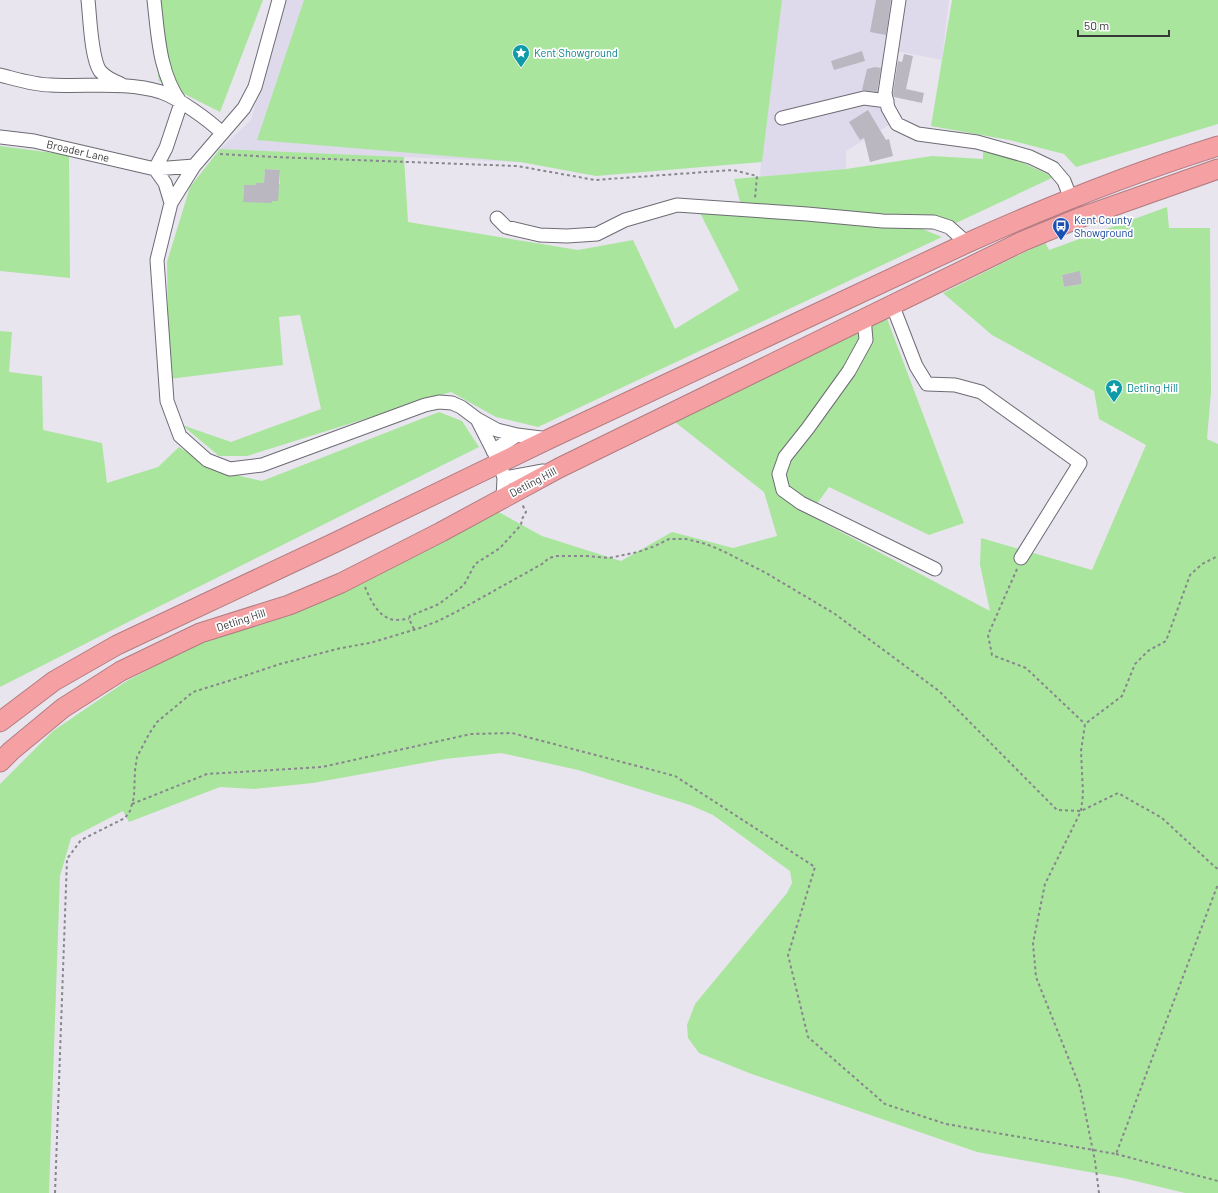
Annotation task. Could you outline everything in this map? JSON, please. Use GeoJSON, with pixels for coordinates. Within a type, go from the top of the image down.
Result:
{"type":"FeatureCollection","features":[{"type":"Feature","properties":{"kind":"highway","name":"Detling Hill"},"geometry":{"type":"LineString","coordinates":[[0,762],[63,708],[121,671],[200,634],[289,605],[342,583],[441,532],[503,476],[549,439],[967,243],[1071,198],[1165,163],[1218,146]]}},
{"type":"Feature","properties":{"kind":"highway","name":"Detling Hill"},"geometry":{"type":"LineString","coordinates":[[0,722],[54,681],[117,645],[503,476],[558,468],[1023,241],[1079,218],[1218,168]]}},
{"type":"Feature","properties":{"kind":"street"},"geometry":{"type":"LineString","coordinates":[[88,0],[93,46],[100,70],[108,78],[126,86]]}},
{"type":"Feature","properties":{"kind":"street"},"geometry":{"type":"LineString","coordinates":[[154,0],[163,65],[174,93],[181,103]]}},
{"type":"Feature","properties":{"kind":"street"},"geometry":{"type":"LineString","coordinates":[[279,0],[255,87],[244,108],[194,166],[171,203],[157,260],[166,401],[180,436],[207,460],[230,468],[262,465],[426,405],[439,402],[461,407],[477,419],[497,430],[517,435],[549,439]]}},
{"type":"Feature","properties":{"kind":"street"},"geometry":{"type":"LineString","coordinates":[[899,0],[886,93],[888,108],[897,124],[918,134],[977,142],[1030,156],[1053,168],[1064,181],[1071,198]]}},
{"type":"Feature","properties":{"kind":"street"},"geometry":{"type":"LineString","coordinates":[[0,75],[49,85],[126,86],[162,92],[181,103],[222,133]]}},
{"type":"Feature","properties":{"kind":"street"},"geometry":{"type":"LineString","coordinates":[[782,118],[864,98],[887,101]]}},
{"type":"Feature","properties":{"kind":"street"},"geometry":{"type":"LineString","coordinates":[[171,203],[165,183],[155,169],[166,148],[181,103]]}},
{"type":"Feature","properties":{"kind":"street","name":"Broader Lane"},"geometry":{"type":"LineString","coordinates":[[0,137],[34,141],[155,169],[194,166]]}},
{"type":"Feature","properties":{"kind":"street"},"geometry":{"type":"LineString","coordinates":[[497,218],[506,227],[540,235],[567,236],[597,234],[625,220],[677,205],[883,221],[934,222],[949,227],[967,243]]}},
{"type":"Feature","properties":{"kind":"street"},"geometry":{"type":"LineString","coordinates":[[892,304],[916,366],[927,384],[955,385],[980,392],[1080,463],[1021,558]]}},
{"type":"Feature","properties":{"kind":"street"},"geometry":{"type":"LineString","coordinates":[[864,318],[866,340],[852,365],[808,428],[785,457],[779,474],[783,490],[801,503],[935,569]]}},
{"type":"Feature","properties":{"kind":"street"},"geometry":{"type":"LineString","coordinates":[[477,419],[503,476]]}},
{"type":"Feature","properties":{"kind":"street"},"geometry":{"type":"LineString","coordinates":[[503,476],[517,435]]}},
{"type":"Feature","properties":{"kind":"path"},"geometry":{"type":"LineString","coordinates":[[205,153],[517,166],[594,180],[733,170],[757,176],[755,210]]}},
{"type":"Feature","properties":{"kind":"path"},"geometry":{"type":"LineString","coordinates":[[359,574],[373,605],[384,616],[395,620],[409,619],[410,616],[439,604],[464,585],[475,564],[500,548],[521,525],[522,519],[526,512],[503,476]]}},
{"type":"Feature","properties":{"kind":"path"},"geometry":{"type":"LineString","coordinates":[[55,1193],[67,859],[81,840],[125,818],[130,811],[134,797],[137,757],[157,722],[193,692],[280,664],[341,648],[370,643],[438,621],[498,589],[542,564],[549,558],[556,556],[609,558],[638,552],[669,539],[686,539],[706,544],[766,573],[835,614],[939,691],[1057,810],[1081,811],[1118,793],[1162,818],[1215,868],[1218,869]]}},
{"type":"Feature","properties":{"kind":"path"},"geometry":{"type":"LineString","coordinates":[[1099,1193],[1093,1150],[1080,1087],[1036,977],[1033,943],[1045,884],[1081,811],[1083,794],[1081,751],[1085,724],[1122,696],[1135,664],[1148,651],[1166,641],[1190,576],[1202,564],[1218,556]]}},
{"type":"Feature","properties":{"kind":"path"},"geometry":{"type":"LineString","coordinates":[[1021,558],[988,634],[992,655],[1026,668],[1085,724]]}},
{"type":"Feature","properties":{"kind":"path"},"geometry":{"type":"LineString","coordinates":[[409,619],[414,629]]}},
{"type":"Feature","properties":{"kind":"path"},"geometry":{"type":"LineString","coordinates":[[132,804],[208,774],[322,768],[471,734],[512,734],[675,776],[815,867],[788,955],[808,1037],[885,1104],[946,1124],[1116,1154],[1218,1181]]}},
{"type":"Feature","properties":{"kind":"path"},"geometry":{"type":"LineString","coordinates":[[1116,1154],[1218,884]]}},
{"type":"Feature","properties":{"kind":"shaded area","name":"Kent Showground"},"geometry":{"type":"Polygon","coordinates":[[[285,0],[949,0],[942,60],[896,51],[890,95],[891,124],[846,151],[846,169],[760,177],[761,162],[582,165],[220,149],[251,120],[285,0]]]}},
{"type":"Feature","properties":{"kind":"green space"},"geometry":{"type":"Polygon","coordinates":[[[148,0],[263,0],[220,112],[159,81],[148,0]]]}},
{"type":"Feature","properties":{"kind":"green space","name":"Kent Showground"},"geometry":{"type":"Polygon","coordinates":[[[304,0],[782,0],[762,162],[596,176],[520,162],[257,140],[304,0]]]}},
{"type":"Feature","properties":{"kind":"green space"},"geometry":{"type":"Polygon","coordinates":[[[952,0],[1218,0],[1218,124],[1076,167],[1064,154],[1009,140],[931,126],[952,0]]]}},
{"type":"Feature","properties":{"kind":"green space"},"geometry":{"type":"Polygon","coordinates":[[[983,145],[1054,177],[956,223],[941,218],[812,209],[740,202],[734,179],[846,169],[932,156],[983,159],[983,145]]]}},
{"type":"Feature","properties":{"kind":"green space"},"geometry":{"type":"Polygon","coordinates":[[[0,146],[69,155],[70,278],[0,271],[0,146]]]}},
{"type":"Feature","properties":{"kind":"green space"},"geometry":{"type":"Polygon","coordinates":[[[220,149],[404,157],[408,222],[578,250],[633,240],[675,329],[739,290],[698,209],[920,228],[942,237],[538,427],[496,417],[451,392],[247,456],[219,456],[182,425],[231,442],[321,409],[300,315],[279,317],[283,365],[169,379],[167,262],[190,187],[220,149]],[[265,169],[264,186],[260,183],[257,183],[256,185],[244,185],[243,202],[273,184],[280,184],[280,170],[265,169]]]}},
{"type":"Feature","properties":{"kind":"green space"},"geometry":{"type":"Polygon","coordinates":[[[1167,207],[1169,228],[1210,228],[1211,392],[1207,439],[1218,444],[1218,1193],[1185,1193],[1123,1178],[977,1152],[749,1073],[699,1053],[688,1038],[687,1025],[695,1004],[787,893],[792,883],[790,871],[713,815],[690,805],[578,770],[501,753],[445,759],[313,783],[254,789],[220,787],[129,822],[123,811],[71,838],[60,876],[49,1193],[0,1193],[0,784],[53,731],[125,682],[207,638],[495,510],[542,536],[621,561],[672,532],[733,548],[777,536],[764,492],[675,422],[886,316],[964,523],[929,535],[829,487],[809,515],[990,611],[980,565],[981,538],[1092,570],[1146,445],[1099,419],[1094,391],[992,335],[943,293],[1045,242],[1049,250],[1167,207]],[[1080,272],[1062,275],[1064,287],[1082,284],[1080,272]]]}},
{"type":"Feature","properties":{"kind":"green space"},"geometry":{"type":"Polygon","coordinates":[[[0,331],[12,332],[9,372],[42,376],[43,430],[102,443],[107,483],[158,467],[179,447],[214,470],[262,481],[439,412],[462,421],[479,447],[0,687],[0,331]]]}},
{"type":"Feature","properties":{"kind":"building"},"geometry":{"type":"Polygon","coordinates":[[[876,0],[891,0],[886,35],[870,32],[876,0]]]}},
{"type":"Feature","properties":{"kind":"building"},"geometry":{"type":"Polygon","coordinates":[[[862,51],[865,61],[834,70],[831,61],[862,51]]]}},
{"type":"Feature","properties":{"kind":"building"},"geometry":{"type":"Polygon","coordinates":[[[904,54],[913,56],[906,89],[924,93],[922,103],[894,97],[893,93],[898,61],[902,62],[904,54]]]}},
{"type":"Feature","properties":{"kind":"building"},"geometry":{"type":"Polygon","coordinates":[[[875,67],[881,68],[877,92],[862,90],[867,69],[875,67]]]}},
{"type":"Feature","properties":{"kind":"building"},"geometry":{"type":"Polygon","coordinates":[[[868,110],[886,140],[889,139],[893,156],[870,162],[864,138],[860,140],[849,122],[868,110]]]}},
{"type":"Feature","properties":{"kind":"building"},"geometry":{"type":"Polygon","coordinates":[[[265,169],[280,170],[278,201],[272,201],[272,203],[243,202],[244,185],[264,183],[265,169]]]}},
{"type":"Feature","properties":{"kind":"building"},"geometry":{"type":"Polygon","coordinates":[[[1080,271],[1082,284],[1064,287],[1062,275],[1080,271]]]}},
{"type":"Feature","properties":{"kind":"place","name":"Kent Showground"},"geometry":{"type":"Point","coordinates":[521,68]}},
{"type":"Feature","properties":{"kind":"place","name":"Kent County Showground"},"geometry":{"type":"Point","coordinates":[1061,241]}},
{"type":"Feature","properties":{"kind":"place","name":"Detling Hill"},"geometry":{"type":"Point","coordinates":[1114,403]}}]}
